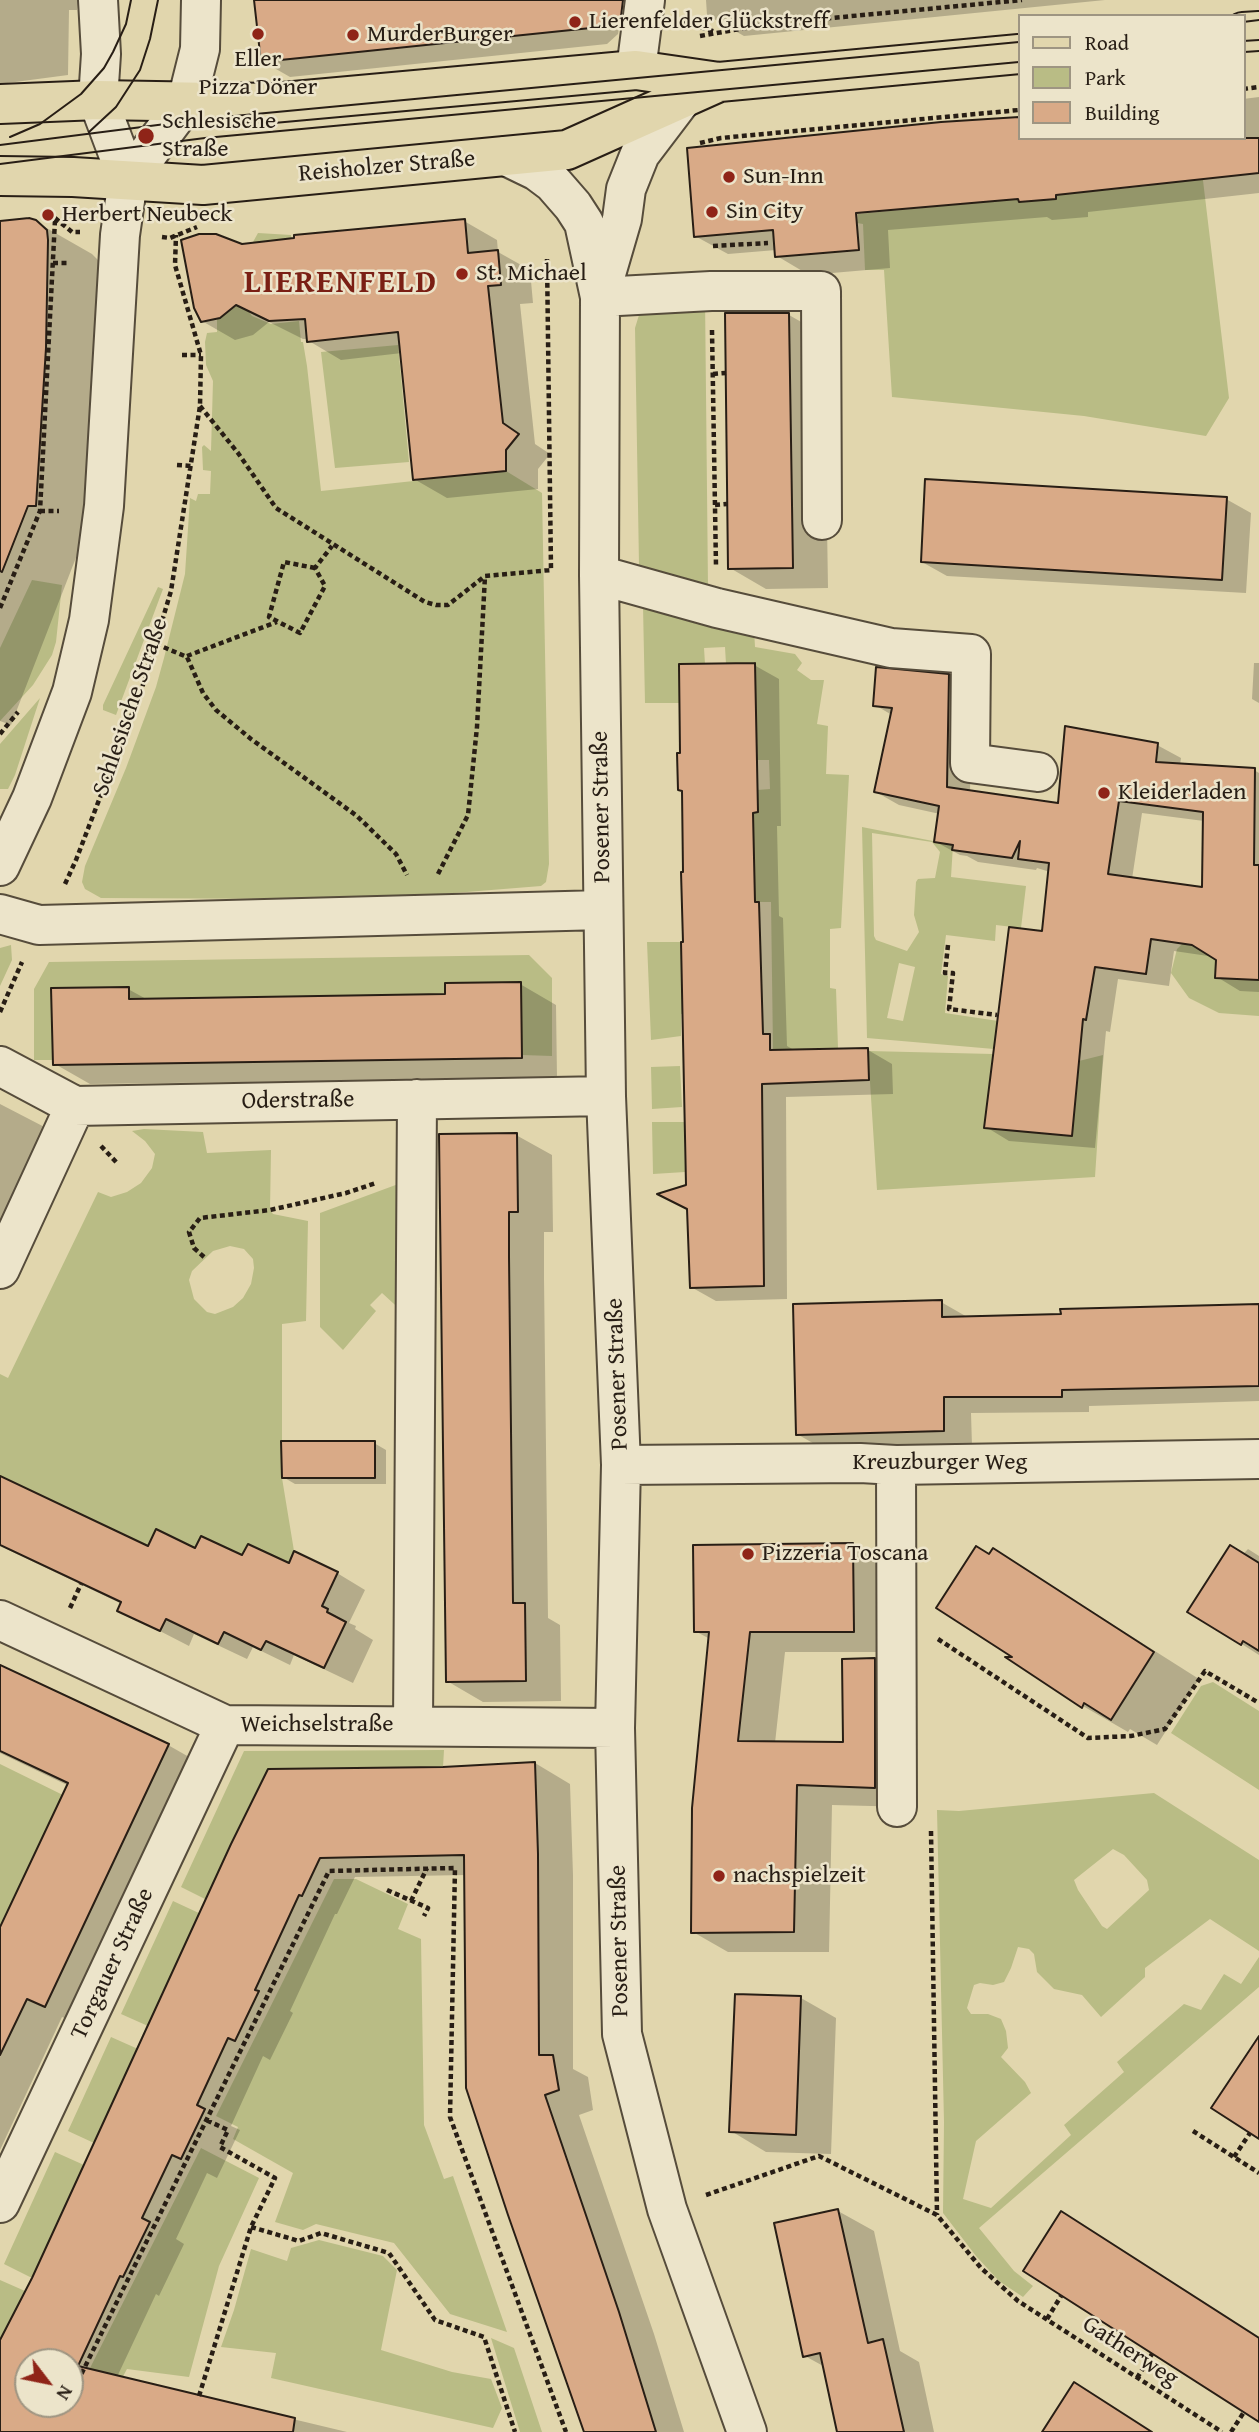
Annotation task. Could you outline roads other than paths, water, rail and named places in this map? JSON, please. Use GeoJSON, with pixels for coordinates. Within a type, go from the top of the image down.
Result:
{"type":"FeatureCollection","features":[{"type":"Feature","properties":{"kind":"main road","name":"Reisholzer Straße"},"geometry":{"type":"LineString","coordinates":[[0,104],[99,100],[272,103],[636,70],[719,82],[1018,54]]}},
{"type":"Feature","properties":{"kind":"main road"},"geometry":{"type":"LineString","coordinates":[[636,70],[681,100]]}},
{"type":"Feature","properties":{"kind":"main road","name":"Reisholzer Straße"},"geometry":{"type":"LineString","coordinates":[[0,176],[74,177],[203,185],[567,150],[719,82]]}},
{"type":"Feature","properties":{"kind":"street"},"geometry":{"type":"LineString","coordinates":[[0,866],[32,798],[72,692],[89,620],[104,506],[120,235],[128,180],[99,100],[98,0]]}},
{"type":"Feature","properties":{"kind":"street"},"geometry":{"type":"LineString","coordinates":[[128,180],[187,102],[200,49],[201,0]]}},
{"type":"Feature","properties":{"kind":"street"},"geometry":{"type":"LineString","coordinates":[[636,70],[660,10]]}},
{"type":"Feature","properties":{"kind":"street","name":"Posener Straße"},"geometry":{"type":"LineString","coordinates":[[600,296],[622,219],[626,189],[635,166],[640,154],[681,100]]}},
{"type":"Feature","properties":{"kind":"street","name":"Posener Straße"},"geometry":{"type":"LineString","coordinates":[[506,156],[537,171],[553,183],[579,214],[584,223],[600,296],[599,575],[606,1096],[621,1465],[615,1728],[622,2034],[667,2208],[747,2432]]}},
{"type":"Feature","properties":{"kind":"street"},"geometry":{"type":"LineString","coordinates":[[600,296],[711,290],[821,291],[822,520]]}},
{"type":"Feature","properties":{"kind":"street"},"geometry":{"type":"LineString","coordinates":[[599,575],[717,608],[891,648],[971,654],[970,763],[1038,772]]}},
{"type":"Feature","properties":{"kind":"street"},"geometry":{"type":"LineString","coordinates":[[0,914],[31,942],[419,916],[603,910]]}},
{"type":"Feature","properties":{"kind":"street","name":"Oderstraße"},"geometry":{"type":"LineString","coordinates":[[0,1066],[75,1106],[606,1096]]}},
{"type":"Feature","properties":{"kind":"street"},"geometry":{"type":"LineString","coordinates":[[413,1726],[417,1099]]}},
{"type":"Feature","properties":{"kind":"street"},"geometry":{"type":"LineString","coordinates":[[0,1269],[75,1106]]}},
{"type":"Feature","properties":{"kind":"street","name":"Kreuzburger Weg"},"geometry":{"type":"LineString","coordinates":[[621,1465],[896,1465],[1259,1459]]}},
{"type":"Feature","properties":{"kind":"street"},"geometry":{"type":"LineString","coordinates":[[896,1465],[897,1610],[902,1674],[897,1807]]}},
{"type":"Feature","properties":{"kind":"street","name":"Weichselstraße"},"geometry":{"type":"LineString","coordinates":[[0,1620],[225,1725],[615,1728]]}},
{"type":"Feature","properties":{"kind":"street","name":"Torgauer Straße"},"geometry":{"type":"LineString","coordinates":[[0,2203],[225,1725]]}},
{"type":"Feature","properties":{"kind":"tram line"},"geometry":{"type":"LineString","coordinates":[[10,137],[40,124],[81,94],[104,68],[126,24],[131,0]]}},
{"type":"Feature","properties":{"kind":"tram line"},"geometry":{"type":"LineString","coordinates":[[89,132],[116,107],[140,70],[158,0]]}},
{"type":"Feature","properties":{"kind":"tram line"},"geometry":{"type":"LineString","coordinates":[[1245,22],[1259,20]]}},
{"type":"Feature","properties":{"kind":"tram line"},"geometry":{"type":"LineString","coordinates":[[1245,41],[1259,40]]}},
{"type":"Feature","properties":{"kind":"tram line"},"geometry":{"type":"LineString","coordinates":[[0,145],[213,118],[1018,42]]}},
{"type":"Feature","properties":{"kind":"tram line"},"geometry":{"type":"LineString","coordinates":[[0,164],[205,138],[1018,62]]}},
{"type":"Feature","properties":{"kind":"place","name":"Lierenfelder Glückstreff"},"geometry":{"type":"Point","coordinates":[575,22]}},
{"type":"Feature","properties":{"kind":"place","name":"Eller Pizza Döner"},"geometry":{"type":"Point","coordinates":[258,34]}},
{"type":"Feature","properties":{"kind":"place","name":"MurderBurger"},"geometry":{"type":"Point","coordinates":[353,35]}},
{"type":"Feature","properties":{"kind":"place","name":"Schlesische Straße"},"geometry":{"type":"Point","coordinates":[146,136]}},
{"type":"Feature","properties":{"kind":"place","name":"Sun-Inn"},"geometry":{"type":"Point","coordinates":[729,177]}},
{"type":"Feature","properties":{"kind":"place","name":"Sin City"},"geometry":{"type":"Point","coordinates":[712,212]}},
{"type":"Feature","properties":{"kind":"place","name":"Herbert Neubeck"},"geometry":{"type":"Point","coordinates":[48,215]}},
{"type":"Feature","properties":{"kind":"place","name":"St. Michael"},"geometry":{"type":"Point","coordinates":[462,274]}},
{"type":"Feature","properties":{"kind":"place","name":"Kleiderladen"},"geometry":{"type":"Point","coordinates":[1104,793]}},
{"type":"Feature","properties":{"kind":"place","name":"Pizzeria Toscana"},"geometry":{"type":"Point","coordinates":[748,1554]}},
{"type":"Feature","properties":{"kind":"place","name":"nachspielzeit"},"geometry":{"type":"Point","coordinates":[719,1876]}},
{"type":"Feature","properties":{"kind":"district","name":"LIERENFELD"},"geometry":{"type":"Point","coordinates":[341,284]}}]}
